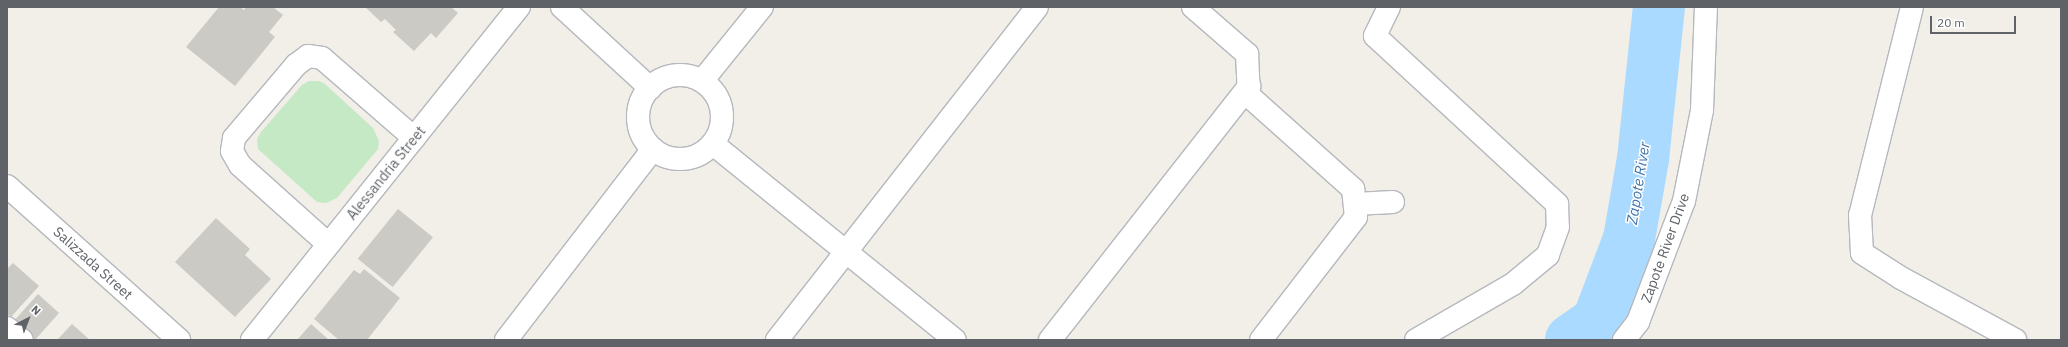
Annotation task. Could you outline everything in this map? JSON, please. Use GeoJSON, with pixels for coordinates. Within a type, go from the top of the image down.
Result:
{"type":"FeatureCollection","features":[{"type":"Feature","properties":{"kind":"street","name":"Alessandria Street"},"geometry":{"type":"LineString","coordinates":[[252,340],[520,7]]}},
{"type":"Feature","properties":{"kind":"street"},"geometry":{"type":"LineString","coordinates":[[562,7],[650,88]]}},
{"type":"Feature","properties":{"kind":"street"},"geometry":{"type":"LineString","coordinates":[[702,81],[762,7]]}},
{"type":"Feature","properties":{"kind":"street"},"geometry":{"type":"LineString","coordinates":[[777,340],[1038,7]]}},
{"type":"Feature","properties":{"kind":"street"},"geometry":{"type":"LineString","coordinates":[[1193,7],[1247,54],[1249,96],[1353,189],[1356,217],[1261,340]]}},
{"type":"Feature","properties":{"kind":"street"},"geometry":{"type":"LineString","coordinates":[[1390,7],[1375,36],[1557,204],[1558,227],[1548,255],[1513,284],[1416,340]]}},
{"type":"Feature","properties":{"kind":"street","name":"Zapote River Drive"},"geometry":{"type":"LineString","coordinates":[[1624,340],[1638,322],[1684,201],[1702,110],[1706,7]]}},
{"type":"Feature","properties":{"kind":"street"},"geometry":{"type":"LineString","coordinates":[[1912,7],[1860,215],[1862,253],[1900,278],[2015,340]]}},
{"type":"Feature","properties":{"kind":"street"},"geometry":{"type":"LineString","coordinates":[[328,244],[240,165],[232,151],[234,138],[296,65],[308,56],[322,58],[414,138]]}},
{"type":"Feature","properties":{"kind":"street"},"geometry":{"type":"LineString","coordinates":[[675,75],[689,76],[702,81],[713,91],[720,103],[722,117],[720,131],[713,144],[703,153],[691,158],[677,159],[664,156],[653,149],[644,138],[639,126],[638,112],[642,99],[650,88],[661,80],[675,75]]}},
{"type":"Feature","properties":{"kind":"street"},"geometry":{"type":"LineString","coordinates":[[1050,340],[1249,86]]}},
{"type":"Feature","properties":{"kind":"street"},"geometry":{"type":"LineString","coordinates":[[713,144],[955,340]]}},
{"type":"Feature","properties":{"kind":"street"},"geometry":{"type":"LineString","coordinates":[[506,340],[653,149]]}},
{"type":"Feature","properties":{"kind":"street","name":"Salizzada Street"},"geometry":{"type":"LineString","coordinates":[[7,186],[179,340]]}},
{"type":"Feature","properties":{"kind":"street"},"geometry":{"type":"LineString","coordinates":[[1355,204],[1393,202]]}},
{"type":"Feature","properties":{"kind":"street"},"geometry":{"type":"LineString","coordinates":[[7,328],[22,340]]}},
{"type":"Feature","properties":{"kind":"green space"},"geometry":{"type":"Polygon","coordinates":[[[309,81],[319,81],[325,84],[373,128],[379,141],[378,149],[337,198],[326,203],[317,202],[258,149],[257,139],[261,132],[302,85],[309,81]]]}},
{"type":"Feature","properties":{"kind":"building"},"geometry":{"type":"Polygon","coordinates":[[[219,7],[240,7],[244,10],[246,7],[273,7],[283,15],[269,32],[275,37],[235,86],[186,47],[219,7]]]}},
{"type":"Feature","properties":{"kind":"building"},"geometry":{"type":"Polygon","coordinates":[[[365,7],[451,7],[458,13],[436,38],[431,33],[414,51],[393,32],[396,30],[385,19],[381,22],[365,7]]]}},
{"type":"Feature","properties":{"kind":"building"},"geometry":{"type":"Polygon","coordinates":[[[398,209],[433,237],[393,287],[358,259],[398,209]]]}},
{"type":"Feature","properties":{"kind":"building"},"geometry":{"type":"Polygon","coordinates":[[[216,218],[250,249],[245,255],[271,279],[235,317],[175,262],[216,218]]]}},
{"type":"Feature","properties":{"kind":"building"},"geometry":{"type":"Polygon","coordinates":[[[13,263],[39,286],[11,317],[7,314],[7,269],[13,263]]]}},
{"type":"Feature","properties":{"kind":"building"},"geometry":{"type":"Polygon","coordinates":[[[364,269],[400,298],[367,340],[339,340],[314,319],[354,270],[360,274],[364,269]]]}},
{"type":"Feature","properties":{"kind":"building"},"geometry":{"type":"Polygon","coordinates":[[[38,294],[59,313],[35,340],[33,340],[13,322],[38,294]]]}},
{"type":"Feature","properties":{"kind":"building"},"geometry":{"type":"Polygon","coordinates":[[[72,324],[90,340],[57,340],[72,324]]]}},
{"type":"Feature","properties":{"kind":"building"},"geometry":{"type":"Polygon","coordinates":[[[311,324],[329,340],[297,340],[311,324]]]}},
{"type":"Feature","properties":{"kind":"waterway","name":"Zapote River"},"geometry":{"type":"LineString","coordinates":[[1571,340],[1598,321],[1629,239],[1643,159],[1659,7]]}}]}
